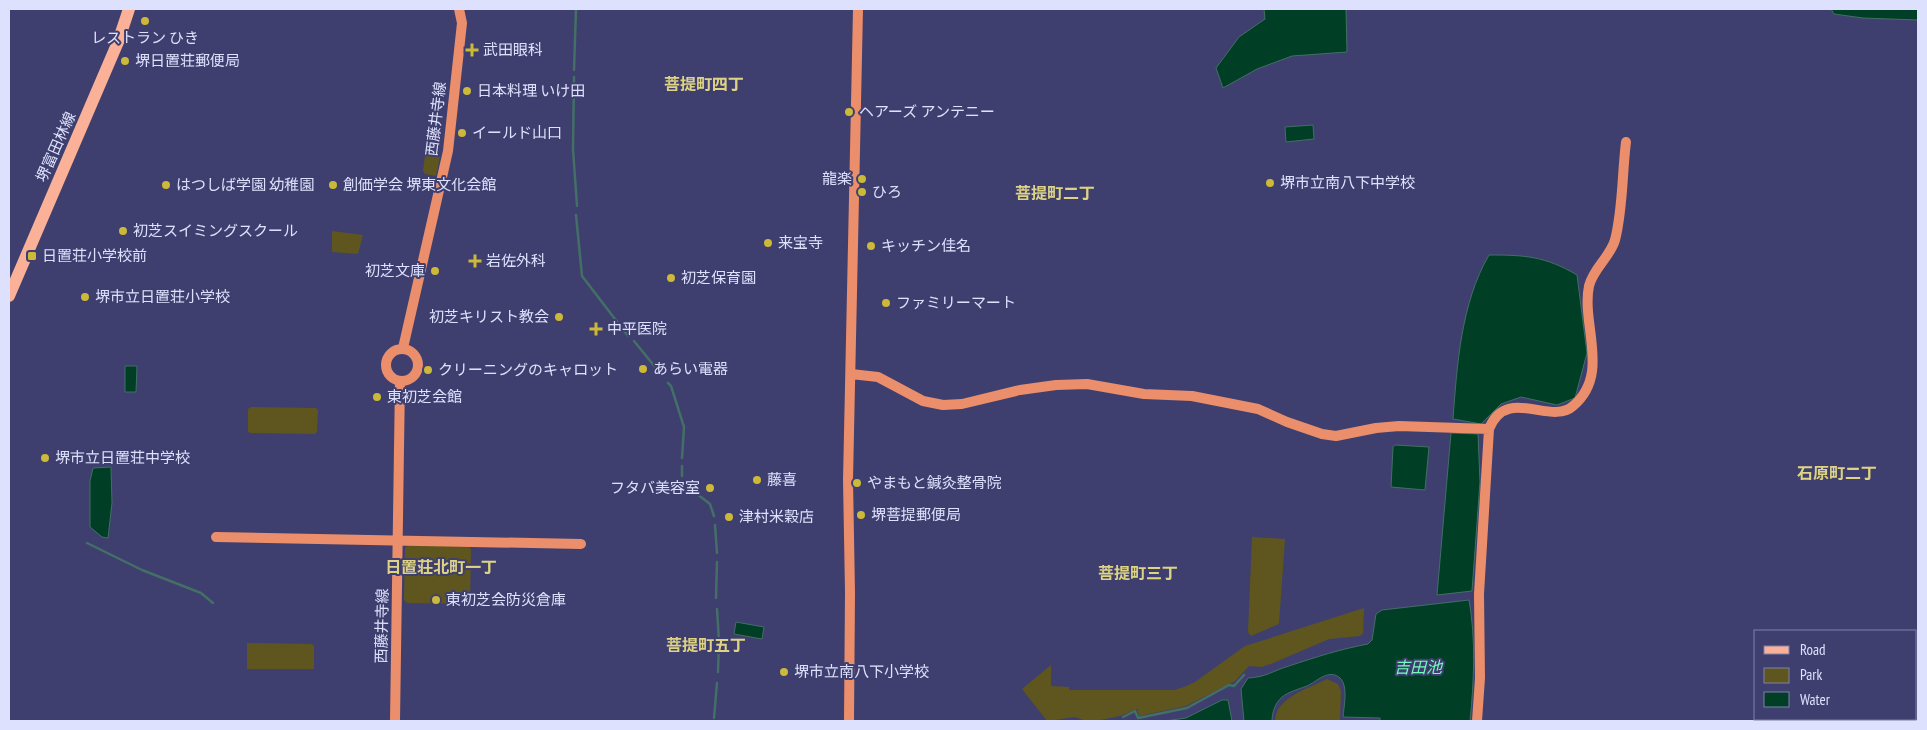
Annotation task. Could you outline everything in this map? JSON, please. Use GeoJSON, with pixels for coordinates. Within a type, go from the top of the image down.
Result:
{"type":"FeatureCollection","features":[{"type":"Feature","properties":{"kind":"main road","name":"堺富田林線"},"geometry":{"type":"LineString","coordinates":[[9,296],[118,42],[129,9]]}},
{"type":"Feature","properties":{"kind":"street","name":"西藤井寺線"},"geometry":{"type":"LineString","coordinates":[[403,348],[448,151],[462,23],[459,9]]}},
{"type":"Feature","properties":{"kind":"street"},"geometry":{"type":"LineString","coordinates":[[849,721],[850,592],[848,502],[858,9]]}},
{"type":"Feature","properties":{"kind":"street"},"geometry":{"type":"LineString","coordinates":[[1477,721],[1479,708],[1479,594],[1489,429],[1492,420],[1506,410],[1522,407],[1559,412],[1566,411],[1582,396],[1592,372],[1594,356],[1589,287],[1594,274],[1614,241],[1626,142]]}},
{"type":"Feature","properties":{"kind":"street"},"geometry":{"type":"LineString","coordinates":[[403,348],[412,352],[418,366],[410,379],[400,381],[390,376],[385,366],[388,355],[397,349],[403,348]]}},
{"type":"Feature","properties":{"kind":"street"},"geometry":{"type":"LineString","coordinates":[[851,374],[878,377],[923,401],[943,405],[956,405],[1028,389],[1087,384],[1144,394],[1192,396],[1258,408],[1287,422],[1322,434],[1336,436],[1376,428],[1399,426],[1489,429]]}},
{"type":"Feature","properties":{"kind":"street","name":"西藤井寺線"},"geometry":{"type":"LineString","coordinates":[[395,721],[400,381]]}},
{"type":"Feature","properties":{"kind":"street"},"geometry":{"type":"LineString","coordinates":[[216,537],[581,544]]}},
{"type":"Feature","properties":{"kind":"green space"},"geometry":{"type":"Polygon","coordinates":[[[425,155],[440,157],[436,176],[425,174],[423,171],[425,155]]]}},
{"type":"Feature","properties":{"kind":"green space"},"geometry":{"type":"Polygon","coordinates":[[[332,231],[363,235],[358,254],[332,252],[332,231]]]}},
{"type":"Feature","properties":{"kind":"green space"},"geometry":{"type":"Polygon","coordinates":[[[251,407],[316,408],[318,410],[317,432],[315,434],[250,433],[248,431],[248,409],[251,407]]]}},
{"type":"Feature","properties":{"kind":"green space"},"geometry":{"type":"Polygon","coordinates":[[[1252,537],[1285,539],[1279,624],[1251,636],[1248,632],[1252,537]]]}},
{"type":"Feature","properties":{"kind":"green space"},"geometry":{"type":"Polygon","coordinates":[[[408,545],[468,546],[471,549],[470,602],[468,604],[407,603],[404,600],[405,548],[408,545]]]}},
{"type":"Feature","properties":{"kind":"green space"},"geometry":{"type":"Polygon","coordinates":[[[1364,608],[1363,633],[1360,636],[1329,639],[1271,664],[1261,667],[1249,666],[1235,681],[1186,706],[1139,716],[1137,709],[1120,716],[1095,721],[1086,721],[1075,717],[1047,721],[1022,689],[1051,665],[1051,686],[1069,687],[1069,690],[1174,690],[1195,682],[1245,646],[1364,608]]]}},
{"type":"Feature","properties":{"kind":"green space"},"geometry":{"type":"Polygon","coordinates":[[[247,643],[312,644],[314,646],[314,669],[247,669],[247,643]]]}},
{"type":"Feature","properties":{"kind":"green space"},"geometry":{"type":"Polygon","coordinates":[[[1327,679],[1338,684],[1341,691],[1340,721],[1275,721],[1281,706],[1287,700],[1302,690],[1327,679]]]}},
{"type":"Feature","properties":{"kind":"water"},"geometry":{"type":"Polygon","coordinates":[[[1264,9],[1346,9],[1347,52],[1292,56],[1257,69],[1223,88],[1216,68],[1239,37],[1265,19],[1264,9]]]}},
{"type":"Feature","properties":{"kind":"water"},"geometry":{"type":"Polygon","coordinates":[[[1831,9],[1918,9],[1918,20],[1863,18],[1834,14],[1831,9]]]}},
{"type":"Feature","properties":{"kind":"water"},"geometry":{"type":"Polygon","coordinates":[[[1313,125],[1314,139],[1286,142],[1285,127],[1313,125]]]}},
{"type":"Feature","properties":{"kind":"water"},"geometry":{"type":"Polygon","coordinates":[[[1489,255],[1513,255],[1544,260],[1577,275],[1587,353],[1575,398],[1557,405],[1521,397],[1501,404],[1481,424],[1453,419],[1456,377],[1466,314],[1472,293],[1489,255]]]}},
{"type":"Feature","properties":{"kind":"water"},"geometry":{"type":"Polygon","coordinates":[[[125,366],[137,366],[136,392],[125,392],[125,366]]]}},
{"type":"Feature","properties":{"kind":"water"},"geometry":{"type":"Polygon","coordinates":[[[1451,433],[1478,434],[1480,482],[1472,591],[1437,595],[1451,433]]]}},
{"type":"Feature","properties":{"kind":"water"},"geometry":{"type":"Polygon","coordinates":[[[1395,445],[1429,447],[1425,490],[1391,487],[1393,447],[1395,445]]]}},
{"type":"Feature","properties":{"kind":"water"},"geometry":{"type":"Polygon","coordinates":[[[111,467],[112,503],[108,538],[102,537],[90,527],[90,481],[93,468],[111,467]]]}},
{"type":"Feature","properties":{"kind":"water","name":"吉田池"},"geometry":{"type":"Polygon","coordinates":[[[1469,600],[1474,660],[1470,721],[1380,721],[1380,718],[1343,717],[1345,697],[1343,682],[1332,674],[1323,676],[1307,686],[1282,697],[1274,708],[1272,721],[1244,721],[1241,689],[1248,678],[1265,675],[1319,656],[1368,644],[1372,640],[1376,614],[1382,610],[1469,600]]]}},
{"type":"Feature","properties":{"kind":"water"},"geometry":{"type":"Polygon","coordinates":[[[736,622],[764,627],[762,639],[734,634],[736,622]]]}},
{"type":"Feature","properties":{"kind":"water"},"geometry":{"type":"Polygon","coordinates":[[[1222,700],[1228,700],[1232,721],[1165,721],[1186,718],[1222,700]]]}},
{"type":"Feature","properties":{"kind":"waterway"},"geometry":{"type":"LineString","coordinates":[[574,70],[576,9]]}},
{"type":"Feature","properties":{"kind":"waterway"},"geometry":{"type":"LineString","coordinates":[[574,77],[573,149],[577,206]]}},
{"type":"Feature","properties":{"kind":"waterway"},"geometry":{"type":"LineString","coordinates":[[576,215],[582,276],[628,336]]}},
{"type":"Feature","properties":{"kind":"waterway"},"geometry":{"type":"LineString","coordinates":[[634,341],[660,373]]}},
{"type":"Feature","properties":{"kind":"waterway"},"geometry":{"type":"LineString","coordinates":[[668,383],[671,386],[684,427],[682,458]]}},
{"type":"Feature","properties":{"kind":"waterway"},"geometry":{"type":"LineString","coordinates":[[682,466],[682,476]]}},
{"type":"Feature","properties":{"kind":"waterway"},"geometry":{"type":"LineString","coordinates":[[683,483],[710,504],[714,516]]}},
{"type":"Feature","properties":{"kind":"waterway"},"geometry":{"type":"LineString","coordinates":[[715,525],[717,553]]}},
{"type":"Feature","properties":{"kind":"waterway"},"geometry":{"type":"LineString","coordinates":[[87,543],[142,570],[201,593],[213,603]]}},
{"type":"Feature","properties":{"kind":"waterway"},"geometry":{"type":"LineString","coordinates":[[716,598],[717,562]]}},
{"type":"Feature","properties":{"kind":"waterway"},"geometry":{"type":"LineString","coordinates":[[717,609],[718,672]]}},
{"type":"Feature","properties":{"kind":"waterway"},"geometry":{"type":"LineString","coordinates":[[1123,717],[1135,711],[1138,718],[1187,708],[1229,685],[1234,686],[1244,675]]}},
{"type":"Feature","properties":{"kind":"waterway"},"geometry":{"type":"LineString","coordinates":[[714,718],[717,683]]}},
{"type":"Feature","properties":{"kind":"place","name":"レストラン ひき"},"geometry":{"type":"Point","coordinates":[145,21]}},
{"type":"Feature","properties":{"kind":"place","name":"武田眼科"},"geometry":{"type":"Point","coordinates":[472,50]}},
{"type":"Feature","properties":{"kind":"place","name":"堺日置荘郵便局"},"geometry":{"type":"Point","coordinates":[125,61]}},
{"type":"Feature","properties":{"kind":"place","name":"日本料理 いけ田"},"geometry":{"type":"Point","coordinates":[467,91]}},
{"type":"Feature","properties":{"kind":"place","name":"ヘアーズ アンテニー"},"geometry":{"type":"Point","coordinates":[849,112]}},
{"type":"Feature","properties":{"kind":"place","name":"イールド山口"},"geometry":{"type":"Point","coordinates":[462,133]}},
{"type":"Feature","properties":{"kind":"place","name":"龍楽"},"geometry":{"type":"Point","coordinates":[862,179]}},
{"type":"Feature","properties":{"kind":"place","name":"堺市立南八下中学校"},"geometry":{"type":"Point","coordinates":[1270,183]}},
{"type":"Feature","properties":{"kind":"place","name":"はつしば学園 幼稚園"},"geometry":{"type":"Point","coordinates":[166,185]}},
{"type":"Feature","properties":{"kind":"place","name":"創価学会 堺東文化会館"},"geometry":{"type":"Point","coordinates":[333,185]}},
{"type":"Feature","properties":{"kind":"place","name":"ひろ"},"geometry":{"type":"Point","coordinates":[862,192]}},
{"type":"Feature","properties":{"kind":"place","name":"初芝スイミングスクール"},"geometry":{"type":"Point","coordinates":[123,231]}},
{"type":"Feature","properties":{"kind":"place","name":"来宝寺"},"geometry":{"type":"Point","coordinates":[768,243]}},
{"type":"Feature","properties":{"kind":"place","name":"キッチン佳名"},"geometry":{"type":"Point","coordinates":[871,246]}},
{"type":"Feature","properties":{"kind":"place","name":"日置荘小学校前"},"geometry":{"type":"Point","coordinates":[32,256]}},
{"type":"Feature","properties":{"kind":"place","name":"岩佐外科"},"geometry":{"type":"Point","coordinates":[475,261]}},
{"type":"Feature","properties":{"kind":"place","name":"初芝文庫"},"geometry":{"type":"Point","coordinates":[435,271]}},
{"type":"Feature","properties":{"kind":"place","name":"初芝保育園"},"geometry":{"type":"Point","coordinates":[671,278]}},
{"type":"Feature","properties":{"kind":"place","name":"堺市立日置荘小学校"},"geometry":{"type":"Point","coordinates":[85,297]}},
{"type":"Feature","properties":{"kind":"place","name":"ファミリーマート"},"geometry":{"type":"Point","coordinates":[886,303]}},
{"type":"Feature","properties":{"kind":"place","name":"初芝キリスト教会"},"geometry":{"type":"Point","coordinates":[559,317]}},
{"type":"Feature","properties":{"kind":"place","name":"中平医院"},"geometry":{"type":"Point","coordinates":[596,329]}},
{"type":"Feature","properties":{"kind":"place","name":"あらい電器"},"geometry":{"type":"Point","coordinates":[643,369]}},
{"type":"Feature","properties":{"kind":"place","name":"クリーニングのキャロット"},"geometry":{"type":"Point","coordinates":[428,370]}},
{"type":"Feature","properties":{"kind":"place","name":"東初芝会館"},"geometry":{"type":"Point","coordinates":[377,397]}},
{"type":"Feature","properties":{"kind":"place","name":"堺市立日置荘中学校"},"geometry":{"type":"Point","coordinates":[45,458]}},
{"type":"Feature","properties":{"kind":"place","name":"藤喜"},"geometry":{"type":"Point","coordinates":[757,480]}},
{"type":"Feature","properties":{"kind":"place","name":"やまもと鍼灸整骨院"},"geometry":{"type":"Point","coordinates":[857,483]}},
{"type":"Feature","properties":{"kind":"place","name":"フタバ美容室"},"geometry":{"type":"Point","coordinates":[710,488]}},
{"type":"Feature","properties":{"kind":"place","name":"堺菩提郵便局"},"geometry":{"type":"Point","coordinates":[861,515]}},
{"type":"Feature","properties":{"kind":"place","name":"津村米穀店"},"geometry":{"type":"Point","coordinates":[729,517]}},
{"type":"Feature","properties":{"kind":"place","name":"東初芝会防災倉庫"},"geometry":{"type":"Point","coordinates":[436,600]}},
{"type":"Feature","properties":{"kind":"place","name":"堺市立南八下小学校"},"geometry":{"type":"Point","coordinates":[784,672]}},
{"type":"Feature","properties":{"kind":"district","name":"菩提町四丁"},"geometry":{"type":"Point","coordinates":[704,84]}},
{"type":"Feature","properties":{"kind":"district","name":"菩提町二丁"},"geometry":{"type":"Point","coordinates":[1055,193]}},
{"type":"Feature","properties":{"kind":"district","name":"石原町二丁"},"geometry":{"type":"Point","coordinates":[1837,473]}},
{"type":"Feature","properties":{"kind":"district","name":"日置荘北町一丁"},"geometry":{"type":"Point","coordinates":[441,567]}},
{"type":"Feature","properties":{"kind":"district","name":"菩提町三丁"},"geometry":{"type":"Point","coordinates":[1138,573]}},
{"type":"Feature","properties":{"kind":"district","name":"菩提町五丁"},"geometry":{"type":"Point","coordinates":[706,645]}}]}
